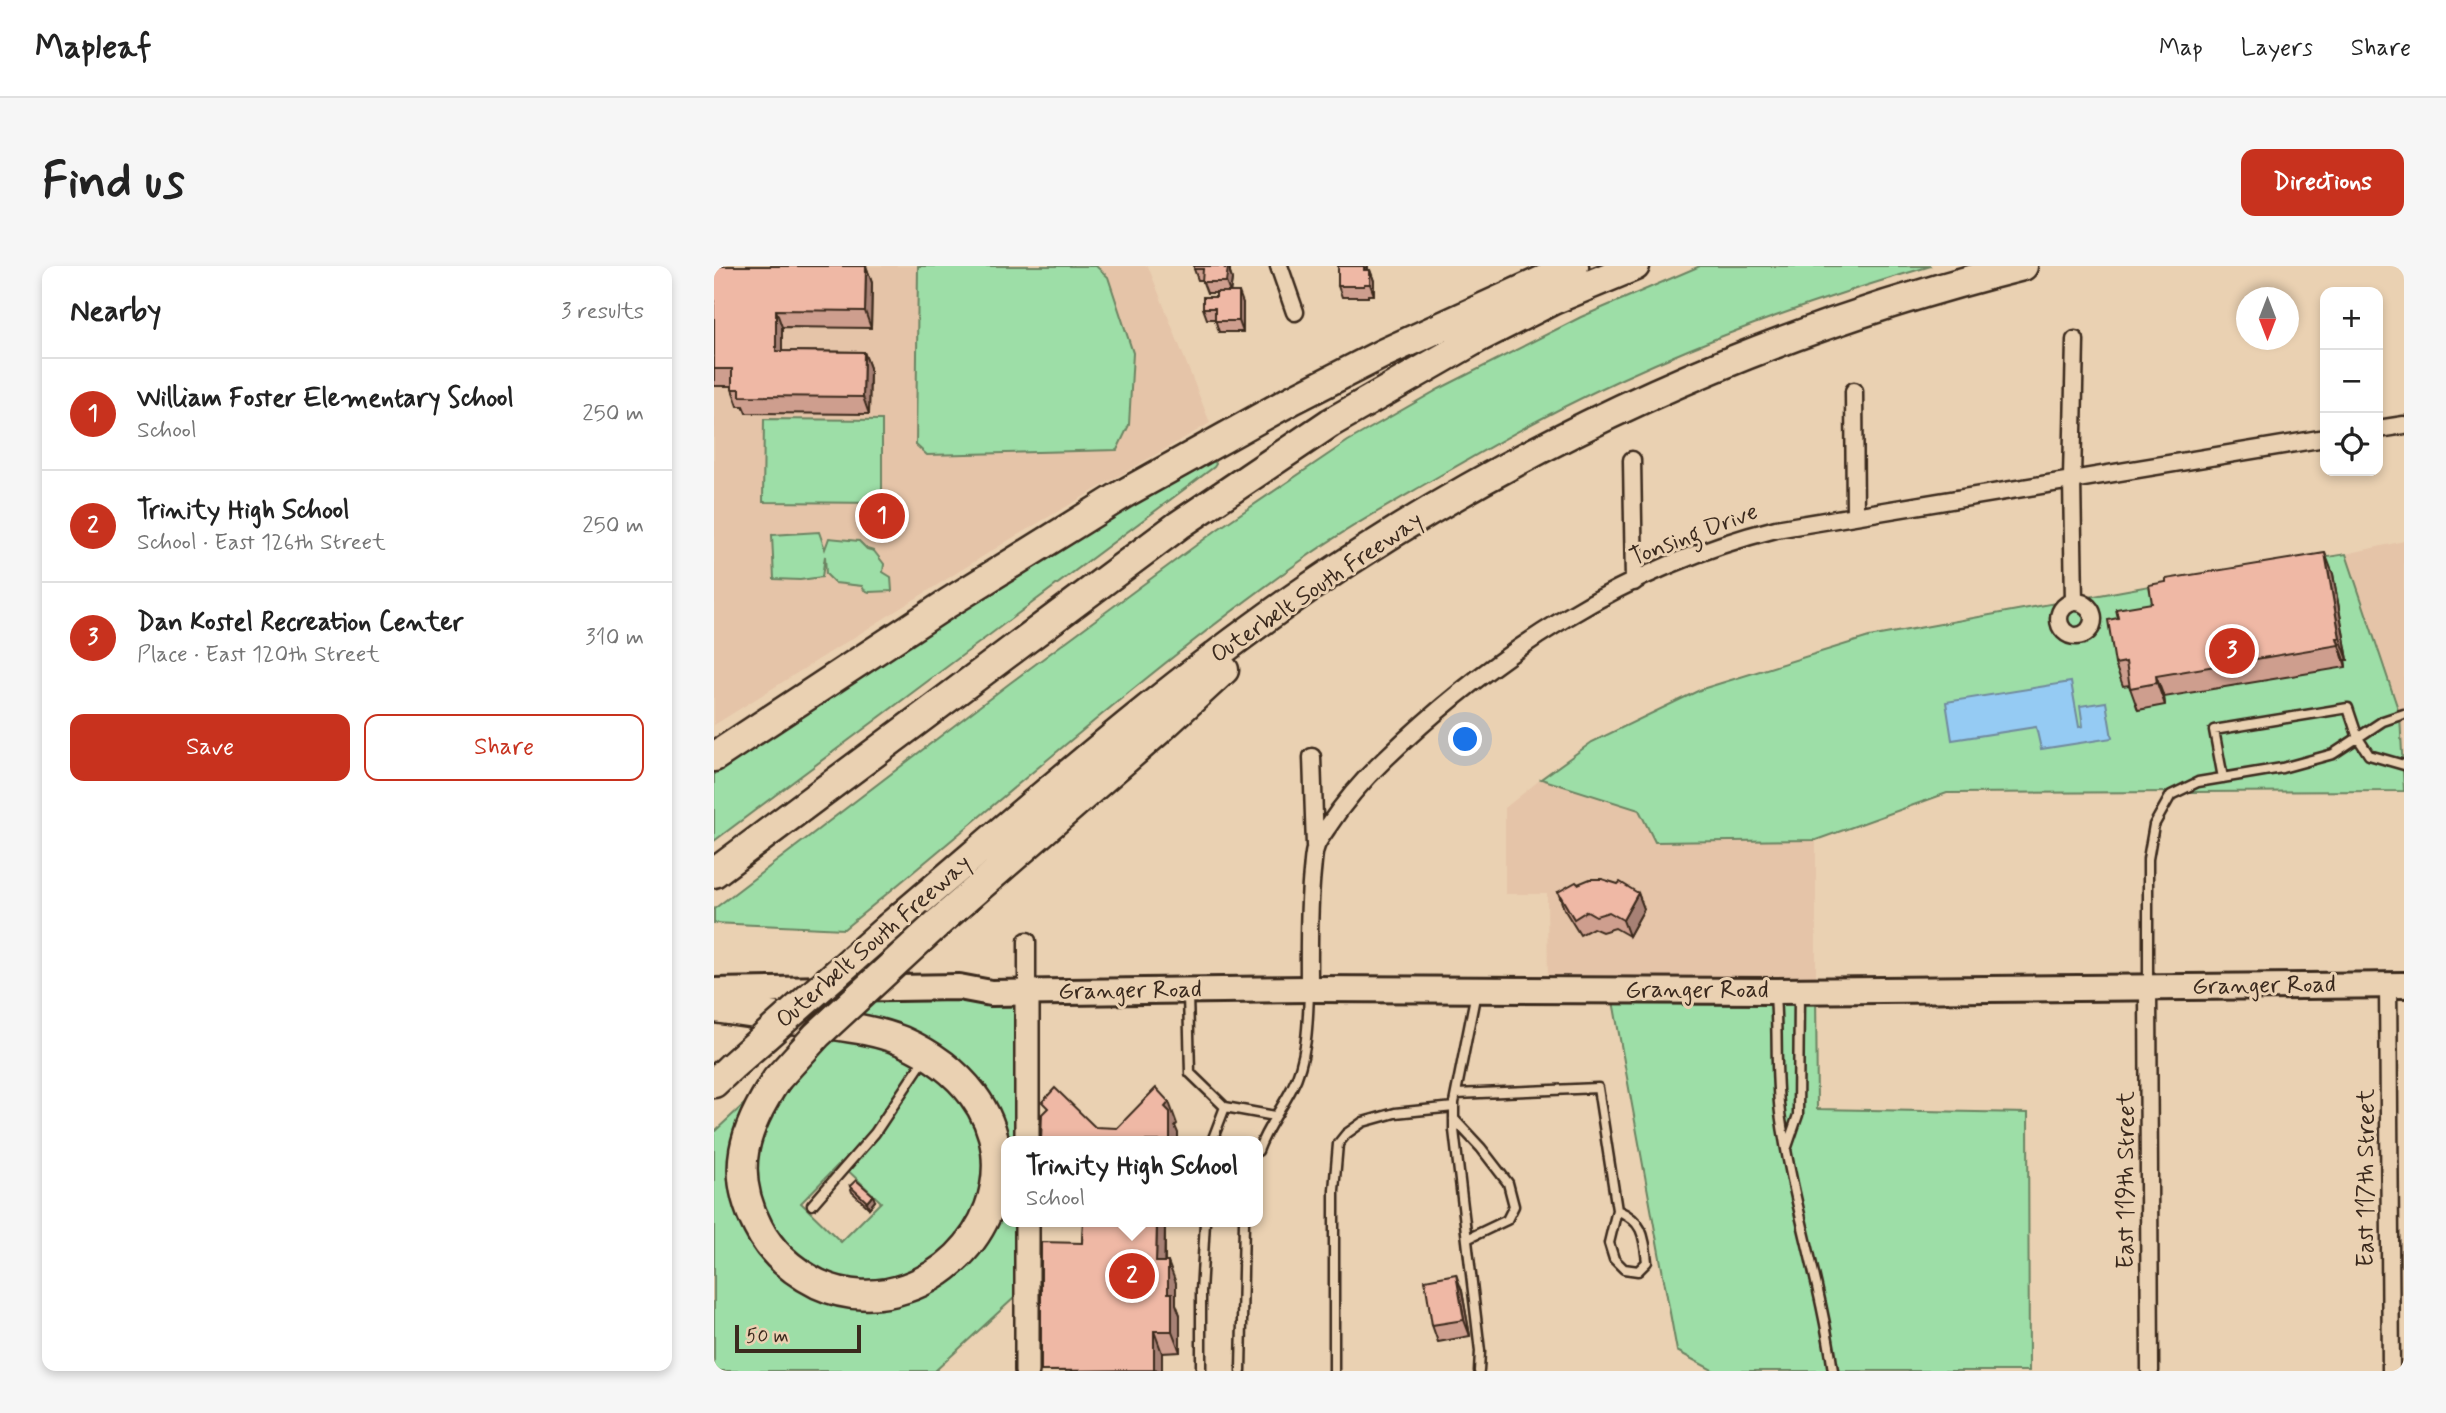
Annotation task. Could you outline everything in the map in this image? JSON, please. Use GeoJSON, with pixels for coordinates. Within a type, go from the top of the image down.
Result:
{"type":"FeatureCollection","features":[{"type":"Feature","properties":{"kind":"highway"},"geometry":{"type":"LineString","coordinates":[[714,757],[960,596],[1125,493],[1292,400],[1384,353],[1574,266]]}},
{"type":"Feature","properties":{"kind":"highway"},"geometry":{"type":"LineString","coordinates":[[714,873],[1179,525],[1290,449],[1392,386],[1480,337],[1553,300],[1635,266]]}},
{"type":"Feature","properties":{"kind":"highway","name":"Outerbelt South Freeway"},"geometry":{"type":"LineString","coordinates":[[723,1075],[890,926],[1115,735],[1306,590],[1427,512],[1512,463],[1601,418],[1713,368],[1801,333],[1887,304],[2023,266]]}},
{"type":"Feature","properties":{"kind":"highway"},"geometry":{"type":"LineString","coordinates":[[714,1006],[872,1032],[900,1041],[927,1055],[960,1080],[974,1097],[992,1135],[996,1181],[991,1204],[971,1244],[954,1262],[935,1276],[895,1292],[870,1295],[848,1293],[826,1287],[790,1267],[776,1254],[751,1213],[744,1192],[744,1149],[758,1108],[777,1079],[817,1035],[938,923],[1158,731],[1306,590]]}},
{"type":"Feature","properties":{"kind":"main road","name":"Granger Road"},"geometry":{"type":"LineString","coordinates":[[714,1006],[958,1000],[991,993],[1027,992],[2396,985]]}},
{"type":"Feature","properties":{"kind":"main road","name":"Granger Road"},"geometry":{"type":"LineString","coordinates":[[714,991],[959,987],[991,993]]}},
{"type":"Feature","properties":{"kind":"street"},"geometry":{"type":"LineString","coordinates":[[1279,266],[1294,312]]}},
{"type":"Feature","properties":{"kind":"street"},"geometry":{"type":"LineString","coordinates":[[2074,602],[2072,479],[2075,340]]}},
{"type":"Feature","properties":{"kind":"street"},"geometry":{"type":"LineString","coordinates":[[1854,391],[1855,515]]}},
{"type":"Feature","properties":{"kind":"street"},"geometry":{"type":"LineString","coordinates":[[2383,428],[2404,425]]}},
{"type":"Feature","properties":{"kind":"street","name":"Tonsing Drive"},"geometry":{"type":"LineString","coordinates":[[1309,989],[1309,901],[1315,846],[1357,787],[1409,736],[1478,677],[1553,624],[1699,552],[1756,534],[1855,515],[2320,439]]}},
{"type":"Feature","properties":{"kind":"street"},"geometry":{"type":"LineString","coordinates":[[1632,460],[1634,582]]}},
{"type":"Feature","properties":{"kind":"street"},"geometry":{"type":"LineString","coordinates":[[1312,757],[1315,846]]}},
{"type":"Feature","properties":{"kind":"street"},"geometry":{"type":"LineString","coordinates":[[1027,941],[1027,1136]]}},
{"type":"Feature","properties":{"kind":"street","name":"East 117th Street"},"geometry":{"type":"LineString","coordinates":[[2390,1371],[2396,985]]}},
{"type":"Feature","properties":{"kind":"street","name":"East 119th Street"},"geometry":{"type":"LineString","coordinates":[[2148,988],[2150,1371]]}},
{"type":"Feature","properties":{"kind":"street"},"geometry":{"type":"LineString","coordinates":[[1027,1227],[1027,1371]]}},
{"type":"Feature","properties":{"kind":"lane"},"geometry":{"type":"LineString","coordinates":[[2223,778],[2214,730],[2348,708],[2358,738],[2369,755],[2404,765]]}},
{"type":"Feature","properties":{"kind":"lane"},"geometry":{"type":"LineString","coordinates":[[2148,988],[2148,859],[2154,825],[2171,795],[2198,782],[2282,768],[2333,754],[2383,721],[2404,714]]}},
{"type":"Feature","properties":{"kind":"lane"},"geometry":{"type":"LineString","coordinates":[[1263,1136],[1293,1088],[1303,1064],[1309,989]]}},
{"type":"Feature","properties":{"kind":"lane"},"geometry":{"type":"LineString","coordinates":[[1476,989],[1456,1094],[1454,1119],[1480,1351],[1479,1371]]}},
{"type":"Feature","properties":{"kind":"lane"},"geometry":{"type":"LineString","coordinates":[[1787,990],[1798,1115],[1787,1150]]}},
{"type":"Feature","properties":{"kind":"lane"},"geometry":{"type":"LineString","coordinates":[[1787,990],[1776,1071],[1787,1150],[1828,1334],[1833,1371]]}},
{"type":"Feature","properties":{"kind":"lane"},"geometry":{"type":"LineString","coordinates":[[1188,991],[1190,1073],[1226,1107],[1275,1116]]}},
{"type":"Feature","properties":{"kind":"lane"},"geometry":{"type":"LineString","coordinates":[[812,1205],[875,1133],[927,1055]]}},
{"type":"Feature","properties":{"kind":"lane"},"geometry":{"type":"LineString","coordinates":[[1456,1094],[1598,1088],[1617,1210],[1609,1243],[1614,1259],[1624,1269],[1638,1271],[1647,1262],[1642,1229],[1632,1216],[1617,1210]]}},
{"type":"Feature","properties":{"kind":"lane"},"geometry":{"type":"LineString","coordinates":[[1214,1136],[1226,1107]]}},
{"type":"Feature","properties":{"kind":"lane"},"geometry":{"type":"LineString","coordinates":[[1334,1371],[1334,1190],[1338,1144],[1346,1134],[1363,1122],[1395,1113],[1454,1107]]}},
{"type":"Feature","properties":{"kind":"lane"},"geometry":{"type":"LineString","coordinates":[[1454,1119],[1508,1183],[1514,1206],[1507,1220],[1467,1239]]}},
{"type":"Feature","properties":{"kind":"lane"},"geometry":{"type":"LineString","coordinates":[[1201,1371],[1200,1292],[1205,1227]]}},
{"type":"Feature","properties":{"kind":"lane"},"geometry":{"type":"LineString","coordinates":[[1241,1371],[1244,1227]]}},
{"type":"Feature","properties":{"kind":"shaded area"},"geometry":{"type":"Polygon","coordinates":[[[714,266],[1148,266],[1210,423],[1009,540],[714,725],[714,266]]]}},
{"type":"Feature","properties":{"kind":"shaded area"},"geometry":{"type":"Polygon","coordinates":[[[2404,541],[2404,773],[2400,715],[2346,554],[2404,541]]]}},
{"type":"Feature","properties":{"kind":"shaded area"},"geometry":{"type":"Polygon","coordinates":[[[1541,779],[1639,810],[1655,842],[1816,840],[1816,990],[1548,990],[1547,894],[1505,894],[1505,808],[1541,779]]]}},
{"type":"Feature","properties":{"kind":"green space"},"geometry":{"type":"Polygon","coordinates":[[[918,266],[1096,266],[1108,277],[1133,353],[1129,425],[1117,450],[927,455],[916,445],[918,266]]]}},
{"type":"Feature","properties":{"kind":"green space"},"geometry":{"type":"Polygon","coordinates":[[[1700,266],[1931,266],[1779,315],[1679,353],[1630,375],[1523,428],[1352,527],[1302,560],[1184,648],[844,929],[714,923],[714,909],[1010,683],[1218,529],[1348,441],[1439,389],[1581,317],[1700,266]]]}},
{"type":"Feature","properties":{"kind":"green space"},"geometry":{"type":"Polygon","coordinates":[[[764,419],[882,420],[882,503],[763,502],[764,419]]]}},
{"type":"Feature","properties":{"kind":"green space"},"geometry":{"type":"Polygon","coordinates":[[[1211,460],[1216,464],[1214,467],[714,841],[714,773],[883,657],[1054,549],[1211,460]]]}},
{"type":"Feature","properties":{"kind":"green space"},"geometry":{"type":"Polygon","coordinates":[[[819,532],[825,549],[829,538],[859,541],[867,549],[874,551],[884,564],[883,572],[891,577],[892,591],[869,592],[862,586],[835,583],[826,574],[825,556],[822,577],[774,579],[772,535],[819,532]]]}},
{"type":"Feature","properties":{"kind":"green space"},"geometry":{"type":"Polygon","coordinates":[[[2346,554],[2400,715],[2404,791],[1947,793],[1816,840],[1655,842],[1639,810],[1541,779],[1592,742],[1702,689],[1869,637],[2155,585],[2346,554]]]}},
{"type":"Feature","properties":{"kind":"green space"},"geometry":{"type":"Polygon","coordinates":[[[871,986],[1027,992],[1027,1136],[1001,1136],[1001,1227],[1027,1227],[1027,1286],[935,1371],[714,1371],[714,1132],[871,986]],[[840,1163],[801,1203],[841,1242],[881,1202],[840,1163]]]}},
{"type":"Feature","properties":{"kind":"green space"},"geometry":{"type":"Polygon","coordinates":[[[1611,990],[1816,990],[1817,1109],[2028,1113],[2029,1371],[1714,1371],[1677,1351],[1611,990]]]}},
{"type":"Feature","properties":{"kind":"water"},"geometry":{"type":"Polygon","coordinates":[[[2071,682],[2079,727],[2083,726],[2080,706],[2106,702],[2112,738],[2041,749],[2036,727],[1952,740],[1946,702],[2071,682]]]}},
{"type":"Feature","properties":{"kind":"building"},"geometry":{"type":"Polygon","coordinates":[[[714,266],[866,266],[865,311],[776,310],[776,351],[864,352],[863,397],[740,396],[740,389],[732,389],[732,369],[714,369],[714,266]]]}},
{"type":"Feature","properties":{"kind":"building"},"geometry":{"type":"Polygon","coordinates":[[[1194,266],[1226,266],[1226,282],[1202,282],[1203,269],[1194,269],[1194,266]]]}},
{"type":"Feature","properties":{"kind":"building"},"geometry":{"type":"Polygon","coordinates":[[[1338,266],[1364,266],[1364,270],[1370,270],[1370,284],[1338,286],[1338,266]]]}},
{"type":"Feature","properties":{"kind":"building"},"geometry":{"type":"Polygon","coordinates":[[[1216,292],[1239,292],[1239,321],[1215,321],[1215,308],[1203,308],[1203,297],[1216,297],[1216,292]]]}},
{"type":"Feature","properties":{"kind":"building"},"geometry":{"type":"Polygon","coordinates":[[[2325,553],[2339,645],[2156,676],[2157,683],[2130,688],[2126,662],[2115,664],[2108,620],[2118,618],[2116,609],[2152,603],[2149,585],[2166,582],[2166,579],[2325,553]]]}},
{"type":"Feature","properties":{"kind":"building"},"geometry":{"type":"Polygon","coordinates":[[[1590,879],[1602,879],[1618,884],[1620,882],[1638,893],[1623,920],[1609,912],[1596,916],[1587,911],[1574,919],[1558,892],[1576,882],[1578,884],[1590,879]]]}},
{"type":"Feature","properties":{"kind":"building"},"geometry":{"type":"Polygon","coordinates":[[[1055,1088],[1095,1127],[1117,1128],[1156,1088],[1169,1102],[1165,1107],[1170,1112],[1170,1136],[1041,1136],[1042,1114],[1048,1108],[1042,1102],[1055,1088]]]}},
{"type":"Feature","properties":{"kind":"building"},"geometry":{"type":"Polygon","coordinates":[[[856,1180],[873,1195],[867,1202],[850,1186],[856,1180]]]}},
{"type":"Feature","properties":{"kind":"building"},"geometry":{"type":"Polygon","coordinates":[[[1083,1227],[1157,1227],[1156,1262],[1168,1262],[1168,1293],[1172,1293],[1172,1331],[1154,1331],[1154,1370],[1041,1371],[1041,1242],[1082,1243],[1083,1227]]]}},
{"type":"Feature","properties":{"kind":"building"},"geometry":{"type":"Polygon","coordinates":[[[1456,1274],[1464,1320],[1432,1325],[1425,1280],[1456,1274]]]}},
{"type":"Feature","properties":{"kind":"place","name":"William Foster Elementary School"},"geometry":{"type":"Point","coordinates":[882,516]}},
{"type":"Feature","properties":{"kind":"place","name":"Dan Kostel Recreation Center"},"geometry":{"type":"Point","coordinates":[2232,651]}},
{"type":"Feature","properties":{"kind":"place","name":"Trinity High School"},"geometry":{"type":"Point","coordinates":[1132,1276]}}]}
